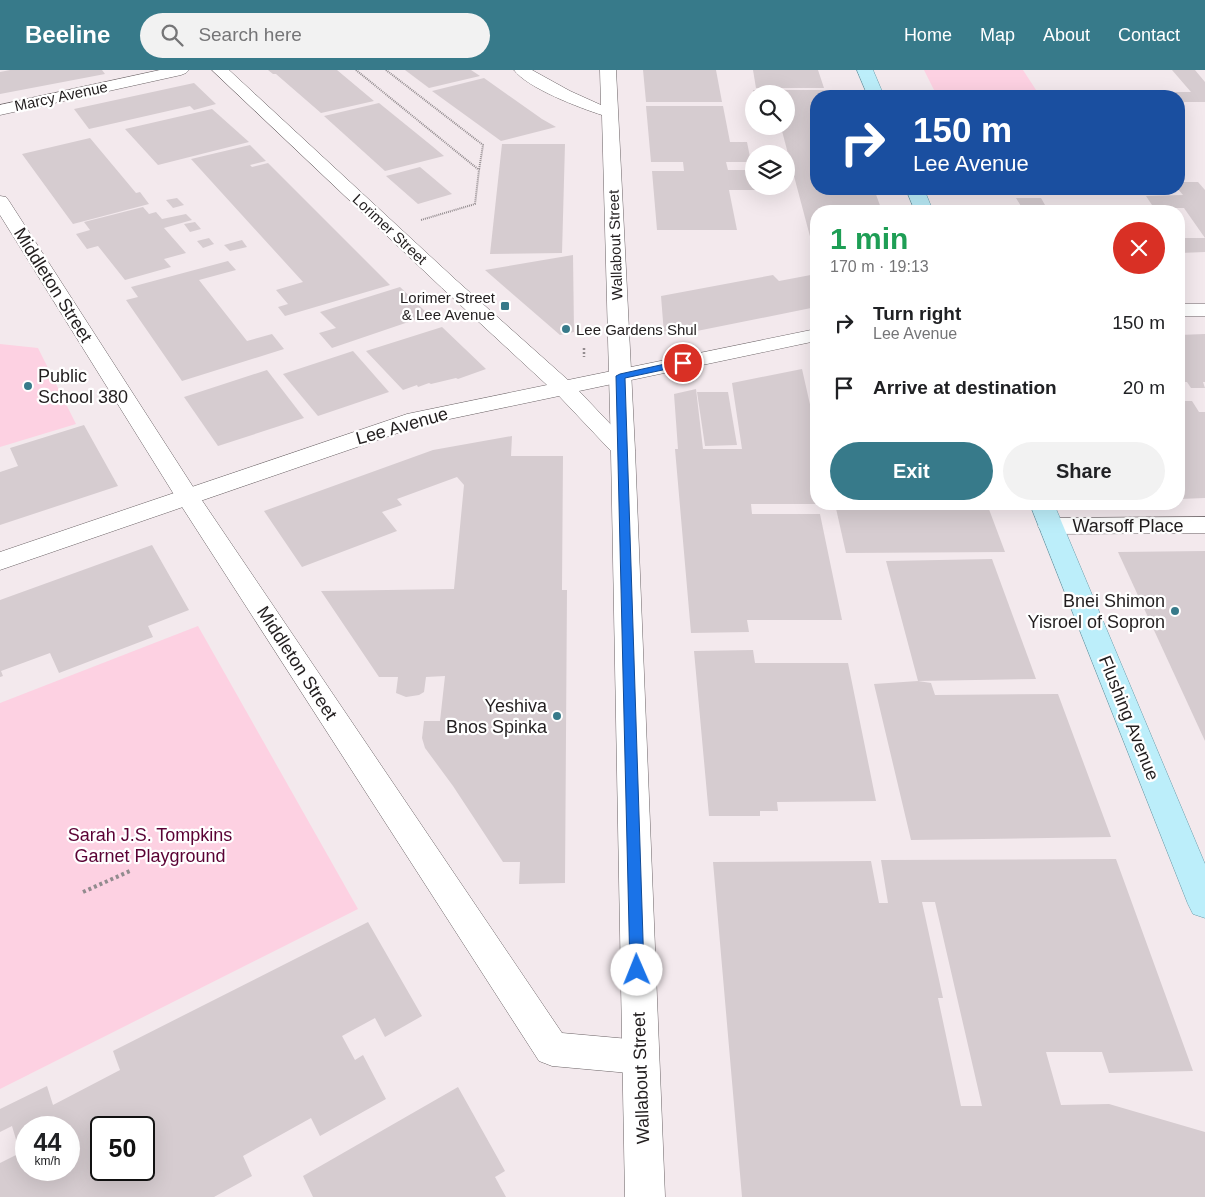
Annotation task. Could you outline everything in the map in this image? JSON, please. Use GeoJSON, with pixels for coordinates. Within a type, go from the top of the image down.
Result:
{"type":"FeatureCollection","features":[{"type":"Feature","properties":{"kind":"main road"},"geometry":{"type":"LineString","coordinates":[[865,70],[873,90]]}},
{"type":"Feature","properties":{"kind":"main road","name":"Flushing Avenue"},"geometry":{"type":"LineString","coordinates":[[1046,515],[1195,855],[1205,904]]}},
{"type":"Feature","properties":{"kind":"street","name":"Marcy Avenue"},"geometry":{"type":"LineString","coordinates":[[0,110],[182,70]]}},
{"type":"Feature","properties":{"kind":"street","name":"Lorimer Street"},"geometry":{"type":"LineString","coordinates":[[220,70],[449,284],[563,387]]}},
{"type":"Feature","properties":{"kind":"street"},"geometry":{"type":"LineString","coordinates":[[522,70],[551,90],[584,105],[609,112]]}},
{"type":"Feature","properties":{"kind":"street","name":"Wallabout Street"},"geometry":{"type":"LineString","coordinates":[[608,70],[620,376],[640,1057],[646,1197]]}},
{"type":"Feature","properties":{"kind":"street","name":"Middleton Street"},"geometry":{"type":"LineString","coordinates":[[0,201],[187,496],[552,1048],[640,1057]]}},
{"type":"Feature","properties":{"kind":"street"},"geometry":{"type":"LineString","coordinates":[[1185,310],[1205,310]]}},
{"type":"Feature","properties":{"kind":"street","name":"Lee Avenue"},"geometry":{"type":"LineString","coordinates":[[0,561],[415,419],[810,336]]}},
{"type":"Feature","properties":{"kind":"street"},"geometry":{"type":"LineString","coordinates":[[563,387],[622,450]]}},
{"type":"Feature","properties":{"kind":"street","name":"Warsoff Place"},"geometry":{"type":"LineString","coordinates":[[1046,515],[1205,526]]}},
{"type":"Feature","properties":{"kind":"path"},"geometry":{"type":"LineString","coordinates":[[356,70],[479,170]]}},
{"type":"Feature","properties":{"kind":"path"},"geometry":{"type":"LineString","coordinates":[[386,70],[483,145],[475,204],[418,220]]}},
{"type":"Feature","properties":{"kind":"path"},"geometry":{"type":"LineString","coordinates":[[82,892],[130,871]]}},
{"type":"Feature","properties":{"kind":"green space"},"geometry":{"type":"Polygon","coordinates":[[[924,70],[1023,70],[1036,90],[934,90],[924,70]]]}},
{"type":"Feature","properties":{"kind":"green space","name":"Public School 380"},"geometry":{"type":"Polygon","coordinates":[[[0,344],[38,348],[76,424],[0,447],[0,344]]]}},
{"type":"Feature","properties":{"kind":"green space","name":"Sarah J.S. Tompkins Garnet Playground"},"geometry":{"type":"Polygon","coordinates":[[[198,626],[358,909],[0,1089],[0,703],[198,626]]]}},
{"type":"Feature","properties":{"kind":"building"},"geometry":{"type":"Polygon","coordinates":[[[10,70],[102,70],[105,74],[0,94],[0,72],[10,70]]]}},
{"type":"Feature","properties":{"kind":"building"},"geometry":{"type":"Polygon","coordinates":[[[268,70],[337,70],[374,101],[321,113],[276,74],[268,70]]]}},
{"type":"Feature","properties":{"kind":"building"},"geometry":{"type":"Polygon","coordinates":[[[405,70],[471,70],[480,76],[429,88],[405,70]]]}},
{"type":"Feature","properties":{"kind":"building"},"geometry":{"type":"Polygon","coordinates":[[[643,70],[716,70],[722,102],[646,102],[643,70]]]}},
{"type":"Feature","properties":{"kind":"building"},"geometry":{"type":"Polygon","coordinates":[[[753,70],[818,70],[824,88],[795,88],[795,85],[756,85],[753,70]]]}},
{"type":"Feature","properties":{"kind":"building"},"geometry":{"type":"Polygon","coordinates":[[[1172,70],[1195,70],[1205,82],[1205,102],[1185,102],[1185,92],[1191,92],[1172,70]]]}},
{"type":"Feature","properties":{"kind":"building"},"geometry":{"type":"Polygon","coordinates":[[[484,78],[556,127],[501,141],[432,91],[484,78]]]}},
{"type":"Feature","properties":{"kind":"building"},"geometry":{"type":"Polygon","coordinates":[[[194,83],[216,104],[194,110],[190,106],[89,129],[74,109],[194,83]]]}},
{"type":"Feature","properties":{"kind":"building"},"geometry":{"type":"Polygon","coordinates":[[[795,90],[810,90],[810,195],[876,195],[880,205],[810,205],[810,236],[795,180],[795,145],[786,145],[783,135],[795,135],[795,90]]]}},
{"type":"Feature","properties":{"kind":"building"},"geometry":{"type":"Polygon","coordinates":[[[379,103],[444,156],[385,171],[324,116],[379,103]]]}},
{"type":"Feature","properties":{"kind":"building"},"geometry":{"type":"Polygon","coordinates":[[[646,106],[723,106],[730,142],[747,142],[748,145],[745,145],[745,162],[726,162],[728,170],[745,170],[745,190],[729,190],[737,230],[657,230],[652,171],[684,171],[683,162],[651,162],[646,106]]]}},
{"type":"Feature","properties":{"kind":"building"},"geometry":{"type":"Polygon","coordinates":[[[212,109],[249,142],[158,165],[125,129],[212,109]]]}},
{"type":"Feature","properties":{"kind":"building"},"geometry":{"type":"Polygon","coordinates":[[[90,138],[136,193],[140,192],[149,204],[73,224],[22,154],[90,138]]]}},
{"type":"Feature","properties":{"kind":"building"},"geometry":{"type":"Polygon","coordinates":[[[502,144],[565,144],[562,253],[490,254],[502,144]]]}},
{"type":"Feature","properties":{"kind":"building"},"geometry":{"type":"Polygon","coordinates":[[[250,145],[266,161],[250,165],[252,167],[268,163],[390,285],[285,316],[278,307],[288,304],[276,290],[303,282],[191,159],[250,145]]]}},
{"type":"Feature","properties":{"kind":"building"},"geometry":{"type":"Polygon","coordinates":[[[420,167],[452,194],[418,204],[386,176],[420,167]]]}},
{"type":"Feature","properties":{"kind":"building"},"geometry":{"type":"Polygon","coordinates":[[[1185,182],[1198,182],[1205,190],[1205,238],[1185,209],[1185,205],[1152,205],[1146,196],[1185,195],[1185,182]]]}},
{"type":"Feature","properties":{"kind":"building"},"geometry":{"type":"Polygon","coordinates":[[[177,198],[184,205],[173,208],[166,200],[177,198]]]}},
{"type":"Feature","properties":{"kind":"building"},"geometry":{"type":"Polygon","coordinates":[[[1016,198],[1041,198],[1045,205],[1020,205],[1016,198]]]}},
{"type":"Feature","properties":{"kind":"building"},"geometry":{"type":"Polygon","coordinates":[[[143,207],[149,214],[156,212],[162,219],[186,214],[192,220],[164,228],[186,253],[164,259],[171,267],[125,280],[98,246],[87,249],[76,234],[90,230],[84,222],[143,207]]]}},
{"type":"Feature","properties":{"kind":"building"},"geometry":{"type":"Polygon","coordinates":[[[195,222],[201,229],[190,232],[184,224],[195,222]]]}},
{"type":"Feature","properties":{"kind":"building"},"geometry":{"type":"Polygon","coordinates":[[[209,238],[214,244],[203,248],[197,241],[209,238]]]}},
{"type":"Feature","properties":{"kind":"building"},"geometry":{"type":"Polygon","coordinates":[[[1185,238],[1205,238],[1205,252],[1185,253],[1185,238]]]}},
{"type":"Feature","properties":{"kind":"building"},"geometry":{"type":"Polygon","coordinates":[[[242,240],[247,247],[230,251],[224,245],[242,240]]]}},
{"type":"Feature","properties":{"kind":"building"},"geometry":{"type":"Polygon","coordinates":[[[573,255],[574,332],[560,335],[485,270],[573,255]]]}},
{"type":"Feature","properties":{"kind":"building"},"geometry":{"type":"Polygon","coordinates":[[[228,261],[236,270],[199,280],[247,341],[272,334],[284,349],[182,381],[126,300],[138,297],[131,287],[228,261]]]}},
{"type":"Feature","properties":{"kind":"building"},"geometry":{"type":"Polygon","coordinates":[[[773,275],[779,281],[810,275],[810,308],[672,336],[664,334],[661,296],[773,275]]]}},
{"type":"Feature","properties":{"kind":"building"},"geometry":{"type":"Polygon","coordinates":[[[400,287],[429,315],[332,348],[319,333],[336,328],[320,312],[400,287]]]}},
{"type":"Feature","properties":{"kind":"building"},"geometry":{"type":"Polygon","coordinates":[[[442,327],[486,369],[458,379],[429,383],[418,387],[417,385],[403,390],[366,351],[442,327]]]}},
{"type":"Feature","properties":{"kind":"building"},"geometry":{"type":"Polygon","coordinates":[[[1205,334],[1205,382],[1203,382],[1205,388],[1191,388],[1185,382],[1185,335],[1205,334]]]}},
{"type":"Feature","properties":{"kind":"building"},"geometry":{"type":"Polygon","coordinates":[[[353,351],[389,392],[318,416],[283,374],[353,351]]]}},
{"type":"Feature","properties":{"kind":"building"},"geometry":{"type":"Polygon","coordinates":[[[802,369],[810,404],[810,504],[751,504],[752,514],[820,514],[842,620],[747,620],[749,632],[691,633],[675,449],[678,449],[674,394],[696,389],[703,449],[742,449],[732,383],[802,369]]]}},
{"type":"Feature","properties":{"kind":"building"},"geometry":{"type":"Polygon","coordinates":[[[267,370],[304,418],[218,446],[184,397],[267,370]]]}},
{"type":"Feature","properties":{"kind":"building"},"geometry":{"type":"Polygon","coordinates":[[[697,392],[728,392],[737,445],[705,446],[697,392]]]}},
{"type":"Feature","properties":{"kind":"building"},"geometry":{"type":"Polygon","coordinates":[[[1185,401],[1192,401],[1199,412],[1205,412],[1205,498],[1185,499],[1185,401]]]}},
{"type":"Feature","properties":{"kind":"building"},"geometry":{"type":"Polygon","coordinates":[[[84,425],[118,486],[0,525],[0,472],[18,466],[10,448],[84,425]]]}},
{"type":"Feature","properties":{"kind":"building"},"geometry":{"type":"Polygon","coordinates":[[[512,436],[511,456],[563,456],[562,590],[567,590],[565,883],[519,884],[520,862],[503,862],[453,786],[425,748],[422,738],[424,721],[440,721],[445,676],[426,677],[424,692],[419,695],[406,697],[396,693],[398,677],[379,677],[321,591],[454,589],[464,485],[457,477],[397,499],[402,505],[382,512],[397,531],[302,567],[264,511],[433,450],[512,436]]]}},
{"type":"Feature","properties":{"kind":"building"},"geometry":{"type":"Polygon","coordinates":[[[836,510],[989,510],[1005,552],[846,553],[836,510]]]}},
{"type":"Feature","properties":{"kind":"building"},"geometry":{"type":"Polygon","coordinates":[[[152,545],[189,610],[148,626],[153,637],[59,673],[50,653],[1,671],[3,676],[0,677],[0,600],[152,545]]]}},
{"type":"Feature","properties":{"kind":"building","name":"Bnei Shimon Yisroel of Sopron"},"geometry":{"type":"Polygon","coordinates":[[[1205,551],[1205,741],[1118,552],[1205,551]]]}},
{"type":"Feature","properties":{"kind":"building"},"geometry":{"type":"Polygon","coordinates":[[[992,559],[1036,679],[918,681],[886,561],[992,559]]]}},
{"type":"Feature","properties":{"kind":"building"},"geometry":{"type":"Polygon","coordinates":[[[753,650],[755,663],[848,663],[876,801],[777,802],[778,811],[760,811],[760,816],[709,816],[694,651],[753,650]]]}},
{"type":"Feature","properties":{"kind":"building"},"geometry":{"type":"Polygon","coordinates":[[[918,681],[931,683],[935,695],[1058,694],[1111,837],[911,840],[874,684],[918,681]]]}},
{"type":"Feature","properties":{"kind":"building"},"geometry":{"type":"Polygon","coordinates":[[[1116,859],[1193,1071],[1109,1073],[1102,1052],[1046,1052],[1061,1105],[1109,1104],[1205,1132],[1205,1197],[742,1197],[713,862],[871,861],[879,903],[888,903],[881,860],[1116,859]],[[922,902],[943,998],[938,998],[961,1106],[982,1106],[935,902],[922,902]]]}},
{"type":"Feature","properties":{"kind":"building"},"geometry":{"type":"Polygon","coordinates":[[[368,922],[422,1016],[385,1037],[375,1018],[342,1036],[355,1060],[363,1055],[386,1099],[320,1136],[311,1118],[243,1156],[252,1176],[214,1197],[0,1197],[0,1163],[15,1156],[15,1181],[80,1181],[80,1116],[15,1116],[15,1136],[12,1126],[0,1132],[0,1109],[47,1086],[53,1105],[120,1070],[113,1051],[368,922]]]}},
{"type":"Feature","properties":{"kind":"building"},"geometry":{"type":"Polygon","coordinates":[[[458,1087],[505,1171],[495,1177],[506,1197],[313,1197],[303,1176],[458,1087]]]}},
{"type":"Feature","properties":{"kind":"place","name":"Lorimer Street & Lee Avenue"},"geometry":{"type":"Point","coordinates":[505,306]}},
{"type":"Feature","properties":{"kind":"place","name":"Lee Gardens Shul"},"geometry":{"type":"Point","coordinates":[566,329]}},
{"type":"Feature","properties":{"kind":"place","name":"Public School 380"},"geometry":{"type":"Point","coordinates":[28,386]}},
{"type":"Feature","properties":{"kind":"place","name":"Bnei Shimon Yisroel of Sopron"},"geometry":{"type":"Point","coordinates":[1175,611]}},
{"type":"Feature","properties":{"kind":"place","name":"Yeshiva Bnos Spinka"},"geometry":{"type":"Point","coordinates":[557,716]}},
{"type":"Feature","properties":{"kind":"route"},"geometry":{"type":"LineString","coordinates":[[637,970],[620,376],[683,363]]}}]}
